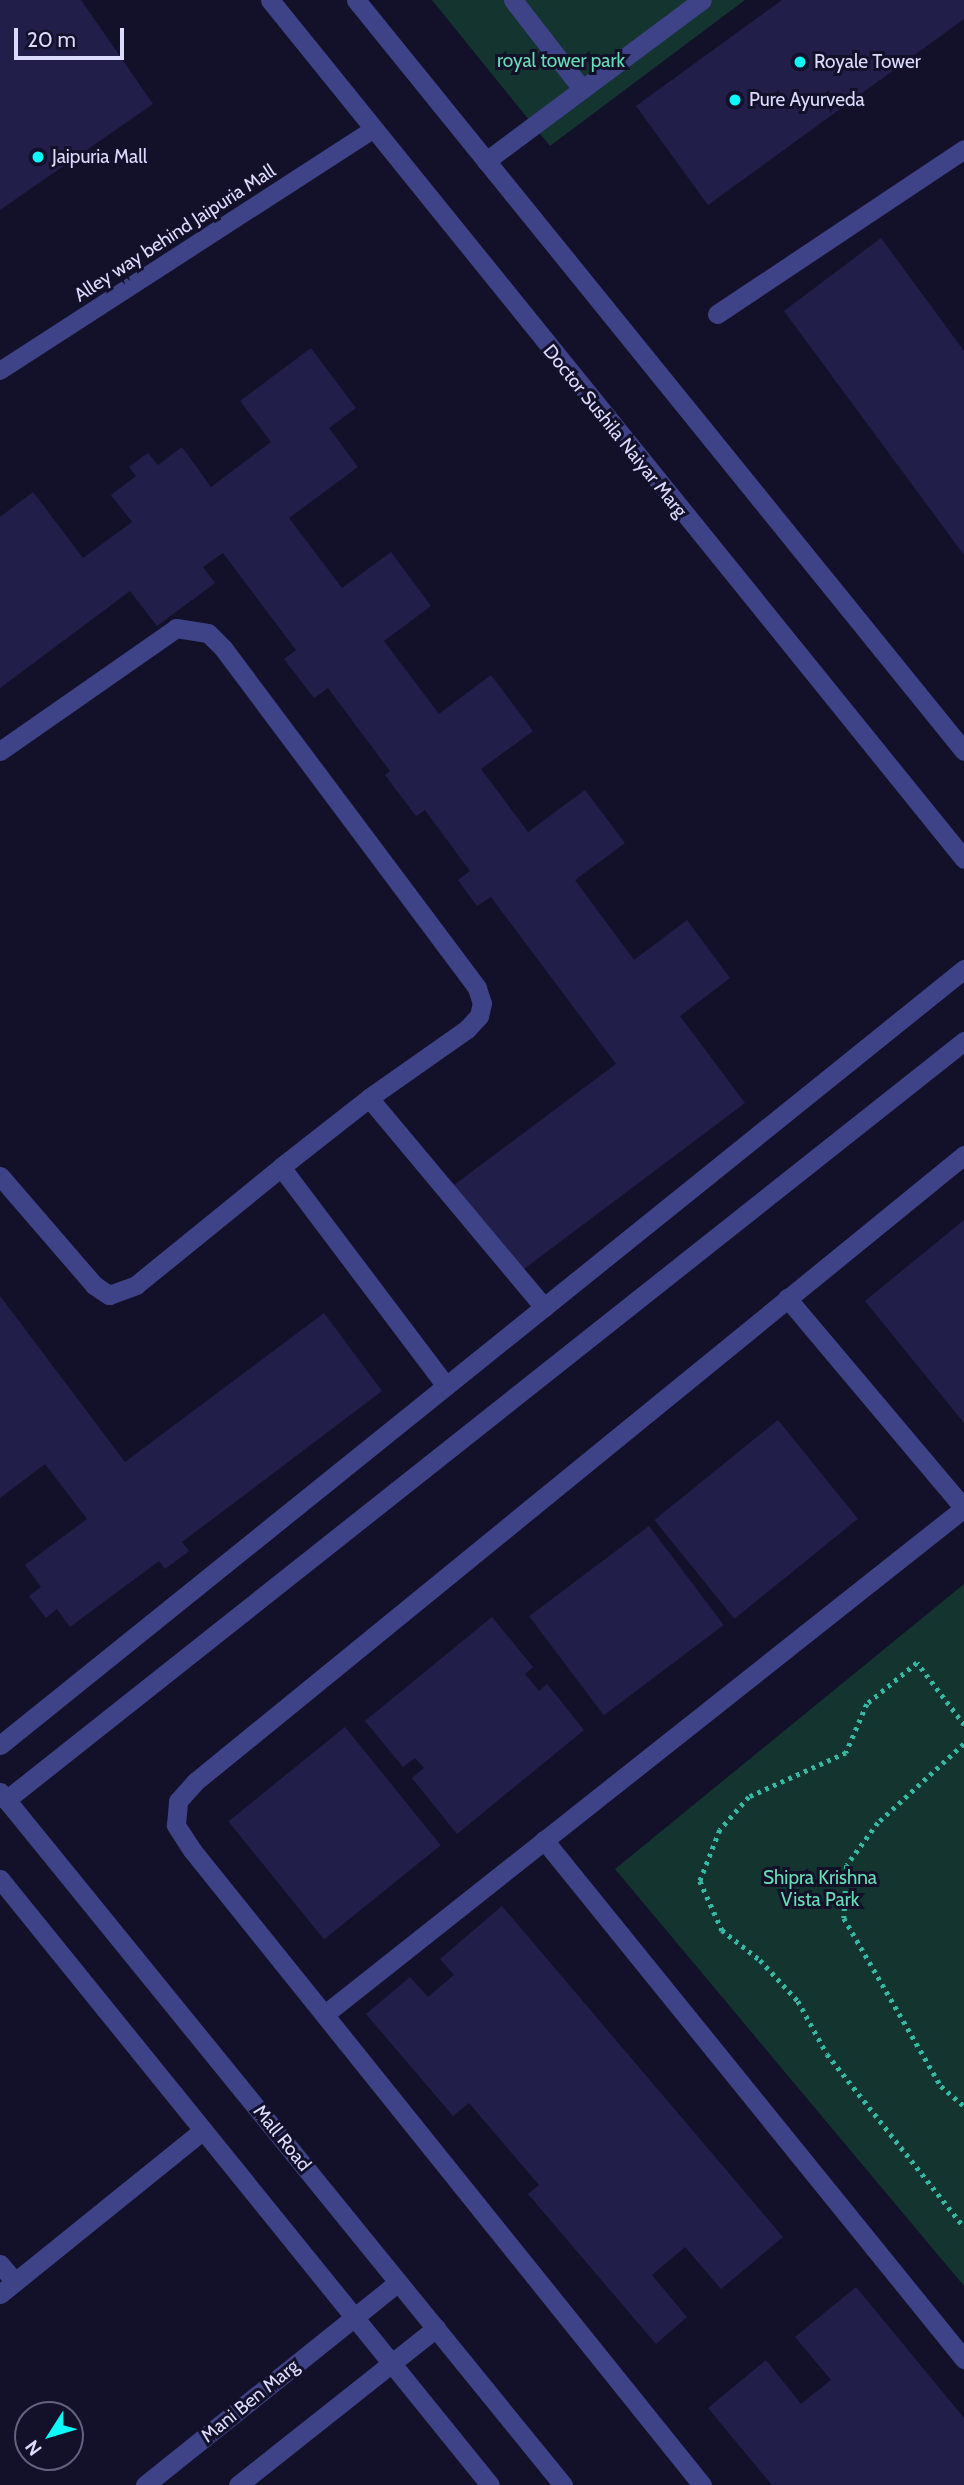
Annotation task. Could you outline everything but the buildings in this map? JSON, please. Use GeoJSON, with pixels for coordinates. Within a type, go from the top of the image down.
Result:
{"type":"FeatureCollection","features":[{"type":"Feature","properties":{"kind":"street","name":"Doctor Sushila Naiyar Marg"},"geometry":{"type":"LineString","coordinates":[[270,0],[964,859]]}},
{"type":"Feature","properties":{"kind":"street"},"geometry":{"type":"LineString","coordinates":[[356,0],[964,751]]}},
{"type":"Feature","properties":{"kind":"street"},"geometry":{"type":"LineString","coordinates":[[513,0],[582,89]]}},
{"type":"Feature","properties":{"kind":"street"},"geometry":{"type":"LineString","coordinates":[[486,161],[702,0]]}},
{"type":"Feature","properties":{"kind":"street"},"geometry":{"type":"LineString","coordinates":[[717,314],[964,149]]}},
{"type":"Feature","properties":{"kind":"street"},"geometry":{"type":"LineString","coordinates":[[0,751],[176,628],[208,633],[469,976],[482,1003],[479,1016],[467,1029],[369,1098],[136,1285],[110,1295],[94,1286],[0,1176]]}},
{"type":"Feature","properties":{"kind":"street"},"geometry":{"type":"LineString","coordinates":[[0,1745],[964,969]]}},
{"type":"Feature","properties":{"kind":"street"},"geometry":{"type":"LineString","coordinates":[[3,1796],[964,1041]]}},
{"type":"Feature","properties":{"kind":"street"},"geometry":{"type":"LineString","coordinates":[[369,1098],[544,1307]]}},
{"type":"Feature","properties":{"kind":"street"},"geometry":{"type":"LineString","coordinates":[[702,2485],[192,1850],[176,1825],[178,1801],[196,1781],[964,1155]]}},
{"type":"Feature","properties":{"kind":"street"},"geometry":{"type":"LineString","coordinates":[[281,1167],[446,1386]]}},
{"type":"Feature","properties":{"kind":"street"},"geometry":{"type":"LineString","coordinates":[[325,2014],[964,1508],[787,1298]]}},
{"type":"Feature","properties":{"kind":"street","name":"Mall Road"},"geometry":{"type":"LineString","coordinates":[[3,1796],[563,2485]]}},
{"type":"Feature","properties":{"kind":"street"},"geometry":{"type":"LineString","coordinates":[[544,1840],[964,2359]]}},
{"type":"Feature","properties":{"kind":"street"},"geometry":{"type":"LineString","coordinates":[[0,1879],[490,2485]]}},
{"type":"Feature","properties":{"kind":"street"},"geometry":{"type":"LineString","coordinates":[[0,2264],[8,2288],[203,2130]]}},
{"type":"Feature","properties":{"kind":"street","name":"Mani Ben Marg"},"geometry":{"type":"LineString","coordinates":[[145,2485],[398,2282]]}},
{"type":"Feature","properties":{"kind":"street"},"geometry":{"type":"LineString","coordinates":[[238,2485],[436,2328]]}},
{"type":"Feature","properties":{"kind":"lane","name":"Alley way behind Jaipuria Mall"},"geometry":{"type":"LineString","coordinates":[[0,371],[373,130]]}},
{"type":"Feature","properties":{"kind":"path"},"geometry":{"type":"LineString","coordinates":[[964,1725],[917,1663],[867,1704],[846,1753],[749,1797],[720,1830],[700,1881],[723,1930],[760,1960],[798,2001],[827,2054],[964,2227]]}},
{"type":"Feature","properties":{"kind":"path"},"geometry":{"type":"LineString","coordinates":[[964,1744],[935,1766],[878,1823],[848,1865],[844,1918],[941,2085],[964,2106]]}},
{"type":"Feature","properties":{"kind":"green space","name":"royal tower park"},"geometry":{"type":"Polygon","coordinates":[[[432,0],[745,0],[550,146],[432,0]]]}},
{"type":"Feature","properties":{"kind":"green space","name":"Shipra Krishna Vista Park"},"geometry":{"type":"Polygon","coordinates":[[[964,1584],[964,2286],[615,1869],[964,1584]]]}},
{"type":"Feature","properties":{"kind":"place","name":"Royale Tower"},"geometry":{"type":"Point","coordinates":[800,62]}},
{"type":"Feature","properties":{"kind":"place","name":"Pure Ayurveda"},"geometry":{"type":"Point","coordinates":[735,100]}},
{"type":"Feature","properties":{"kind":"place","name":"Jaipuria Mall"},"geometry":{"type":"Point","coordinates":[38,157]}}]}
